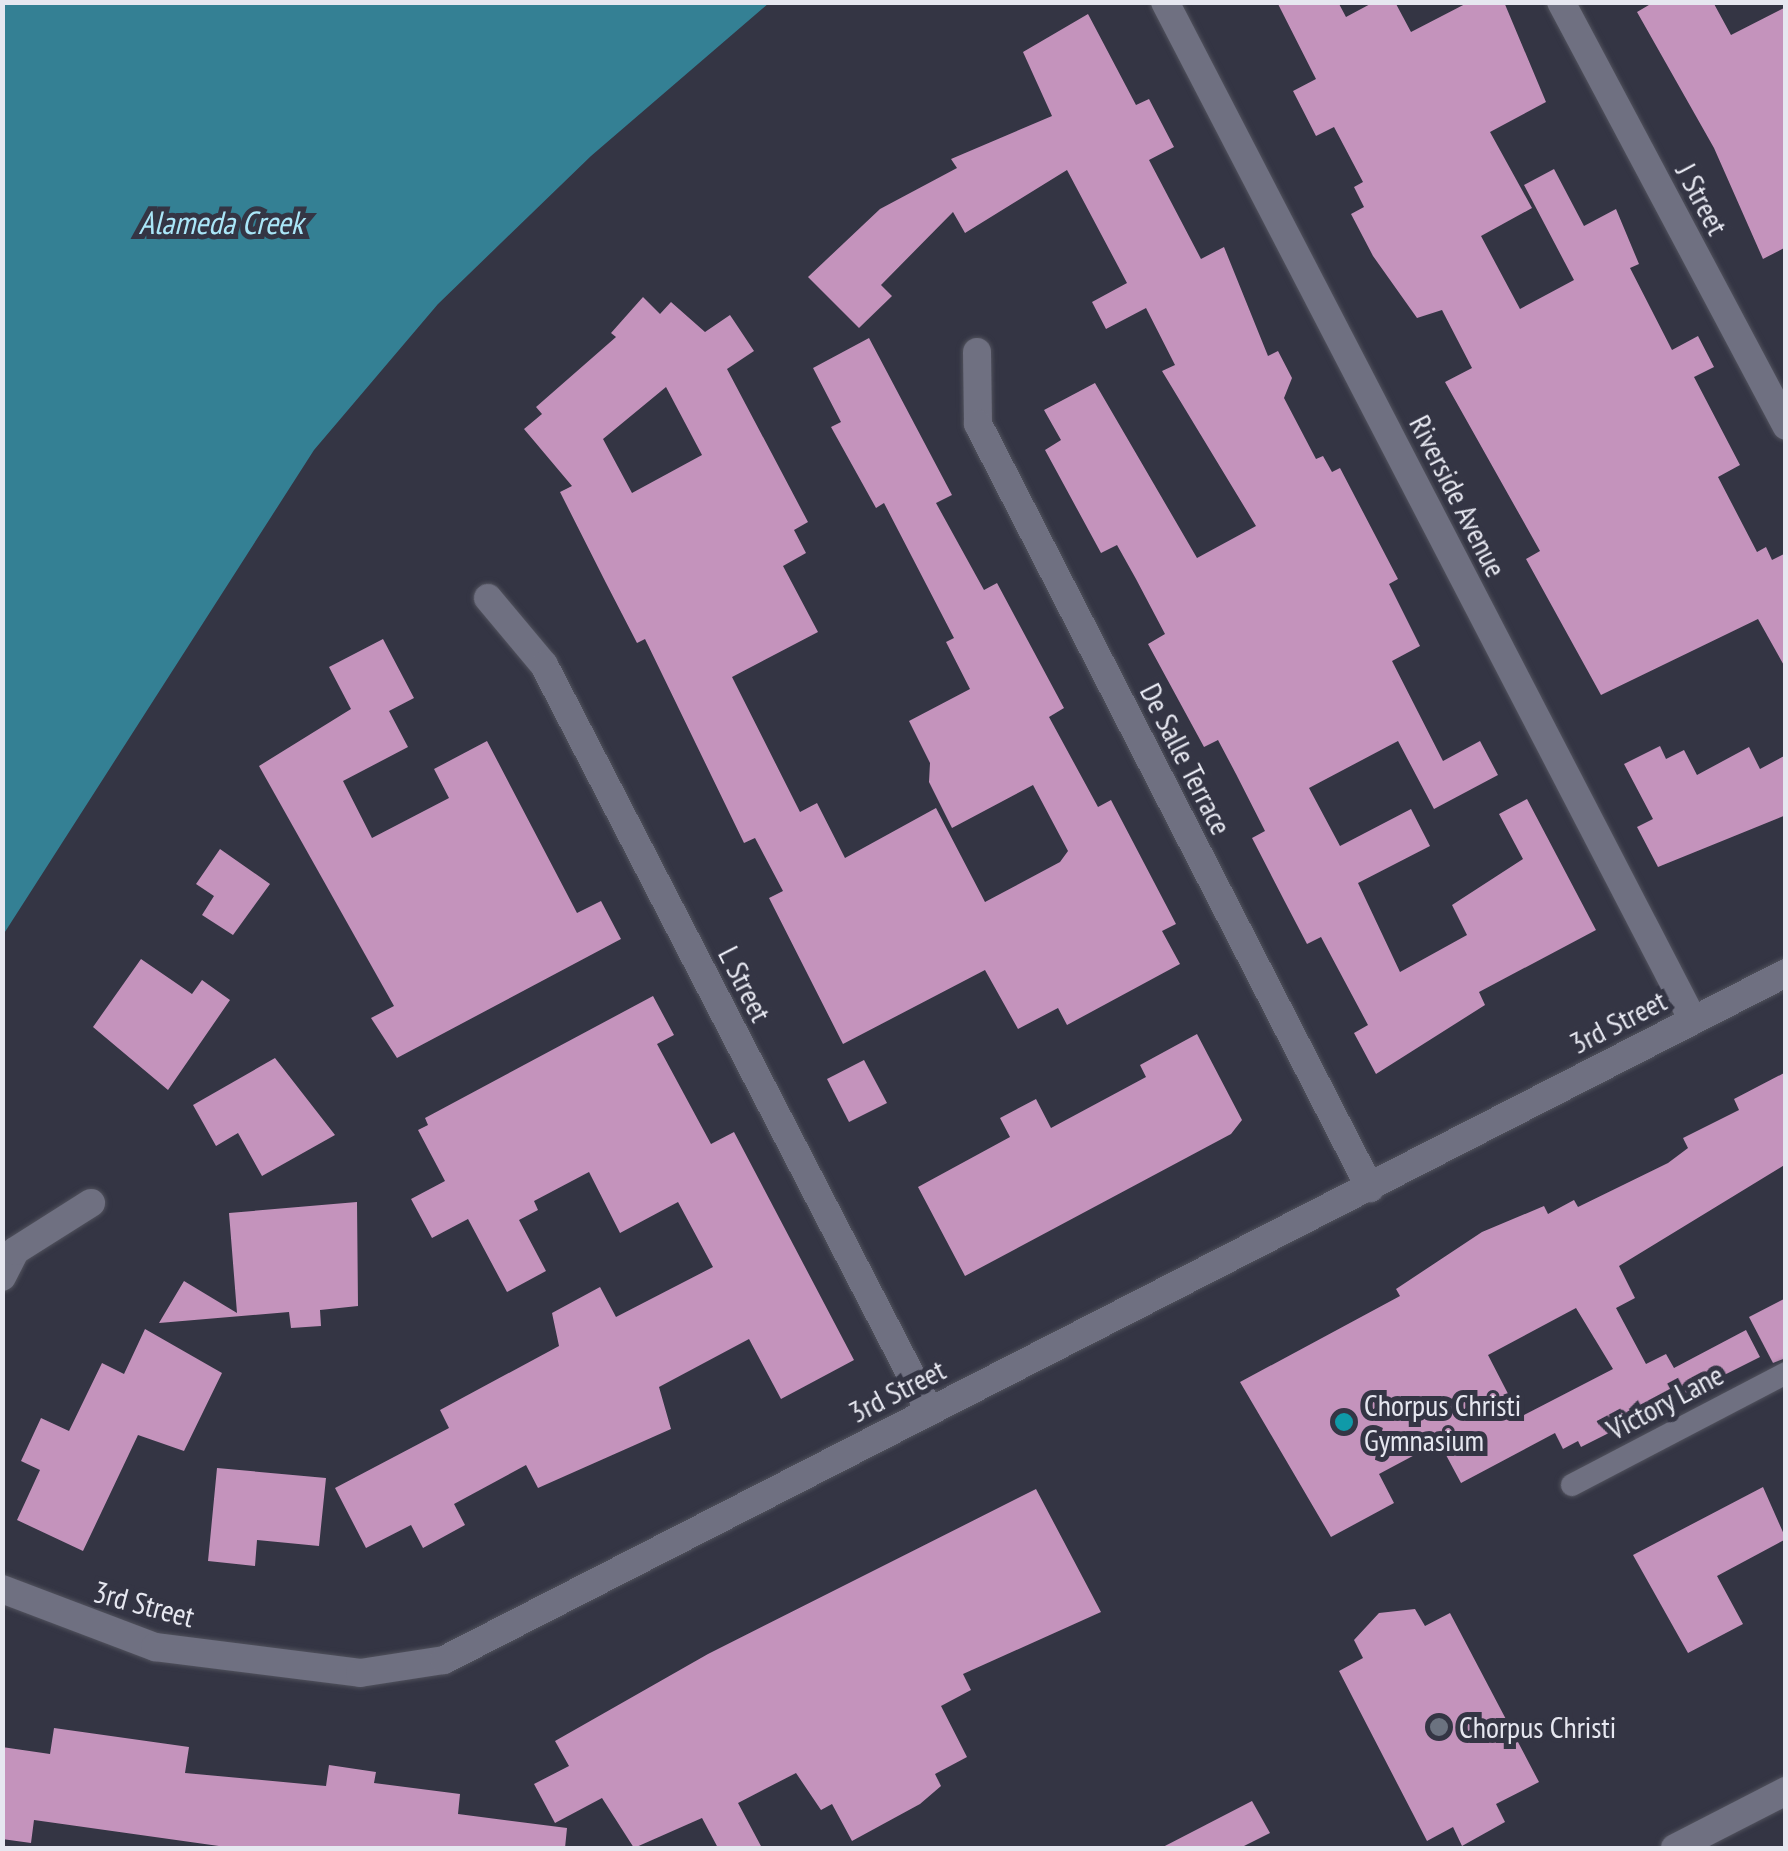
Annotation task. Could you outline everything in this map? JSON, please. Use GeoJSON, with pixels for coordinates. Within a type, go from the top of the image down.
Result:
{"type":"FeatureCollection","features":[{"type":"Feature","properties":{"kind":"street","name":"Riverside Avenue"},"geometry":{"type":"LineString","coordinates":[[1165,2],[1693,1020]]}},
{"type":"Feature","properties":{"kind":"street","name":"J Street"},"geometry":{"type":"LineString","coordinates":[[1560,2],[1786,426]]}},
{"type":"Feature","properties":{"kind":"street","name":"De Salle Terrace"},"geometry":{"type":"LineString","coordinates":[[977,352],[978,424],[1370,1188]]}},
{"type":"Feature","properties":{"kind":"street","name":"L Street"},"geometry":{"type":"LineString","coordinates":[[488,598],[544,664],[929,1410]]}},
{"type":"Feature","properties":{"kind":"street","name":"3rd Street"},"geometry":{"type":"LineString","coordinates":[[2,1588],[155,1647],[360,1673],[400,1670],[481,1642],[1786,973]]}},
{"type":"Feature","properties":{"kind":"street"},"geometry":{"type":"LineString","coordinates":[[2,1277],[15,1251],[91,1202]]}},
{"type":"Feature","properties":{"kind":"street"},"geometry":{"type":"LineString","coordinates":[[1675,1848],[1786,1790]]}},
{"type":"Feature","properties":{"kind":"lane","name":"Victory Lane"},"geometry":{"type":"LineString","coordinates":[[1572,1485],[1786,1372]]}},
{"type":"Feature","properties":{"kind":"water","name":"Alameda Creek"},"geometry":{"type":"Polygon","coordinates":[[[3,2],[769,3],[591,156],[438,304],[314,450],[3,935],[3,2]]]}},
{"type":"Feature","properties":{"kind":"building"},"geometry":{"type":"Polygon","coordinates":[[[1277,2],[1338,2],[1346,17],[1374,2],[1395,2],[1411,32],[1469,2],[1504,2],[1546,102],[1490,132],[1532,208],[1481,236],[1520,309],[1574,280],[1524,185],[1554,169],[1584,226],[1616,209],[1639,264],[1630,268],[1672,350],[1698,336],[1714,367],[1694,377],[1740,465],[1718,477],[1757,552],[1766,547],[1772,560],[1786,553],[1786,669],[1758,619],[1601,695],[1526,559],[1540,551],[1445,382],[1472,368],[1442,310],[1417,318],[1373,256],[1351,214],[1364,207],[1354,187],[1363,182],[1334,127],[1316,136],[1293,91],[1316,79],[1277,2]]]}},
{"type":"Feature","properties":{"kind":"building"},"geometry":{"type":"Polygon","coordinates":[[[1654,2],[1713,2],[1731,35],[1786,7],[1786,247],[1763,259],[1714,148],[1637,12],[1654,2]]]}},
{"type":"Feature","properties":{"kind":"building"},"geometry":{"type":"Polygon","coordinates":[[[1088,14],[1136,105],[1149,99],[1174,147],[1149,160],[1201,259],[1224,247],[1268,356],[1278,351],[1292,378],[1284,398],[1316,459],[1323,456],[1332,472],[1340,468],[1398,579],[1389,584],[1420,646],[1392,661],[1443,761],[1480,741],[1498,775],[1434,809],[1398,741],[1309,788],[1340,846],[1411,809],[1430,846],[1358,883],[1400,972],[1467,935],[1452,905],[1523,859],[1499,814],[1527,799],[1596,930],[1479,992],[1485,1005],[1376,1074],[1354,1033],[1368,1025],[1321,937],[1307,944],[1252,838],[1265,831],[1218,740],[1204,747],[1148,644],[1165,634],[1136,579],[1117,545],[1101,553],[1045,450],[1061,440],[1044,410],[1095,383],[1197,558],[1256,526],[1162,371],[1175,365],[1146,308],[1106,329],[1092,302],[1127,283],[1067,170],[965,233],[953,212],[881,285],[892,296],[859,328],[808,277],[880,209],[957,168],[951,159],[1052,116],[1023,52],[1088,14]]]}},
{"type":"Feature","properties":{"kind":"building"},"geometry":{"type":"Polygon","coordinates":[[[643,297],[660,314],[671,302],[705,332],[730,315],[754,351],[727,369],[808,522],[794,530],[806,553],[783,566],[818,632],[732,677],[800,812],[817,803],[845,858],[936,808],[985,902],[1060,862],[1068,851],[1033,785],[952,828],[929,782],[930,763],[909,721],[970,689],[946,642],[954,638],[884,503],[876,508],[831,427],[841,422],[813,368],[869,338],[952,495],[936,503],[984,590],[997,583],[1064,708],[1049,717],[1098,807],[1111,800],[1176,924],[1162,931],[1180,964],[1067,1025],[1058,1008],[1018,1029],[985,970],[843,1044],[769,898],[783,891],[755,838],[744,843],[645,639],[637,643],[560,492],[572,486],[524,429],[542,414],[536,407],[616,337],[611,333],[643,297]],[[666,387],[603,439],[632,493],[702,455],[666,387]]]}},
{"type":"Feature","properties":{"kind":"building"},"geometry":{"type":"Polygon","coordinates":[[[383,639],[414,698],[389,711],[408,747],[343,781],[372,838],[449,798],[434,769],[487,741],[577,913],[601,901],[621,939],[397,1058],[371,1018],[394,1006],[259,766],[351,709],[329,667],[383,639]]]}},
{"type":"Feature","properties":{"kind":"building"},"geometry":{"type":"Polygon","coordinates":[[[1660,746],[1666,759],[1684,750],[1697,775],[1749,747],[1760,769],[1786,755],[1786,815],[1658,867],[1637,827],[1653,819],[1624,764],[1660,746]]]}},
{"type":"Feature","properties":{"kind":"building"},"geometry":{"type":"Polygon","coordinates":[[[220,849],[270,884],[233,935],[202,915],[214,896],[196,884],[220,849]]]}},
{"type":"Feature","properties":{"kind":"building"},"geometry":{"type":"Polygon","coordinates":[[[141,959],[192,994],[202,980],[230,1000],[168,1090],[93,1027],[141,959]]]}},
{"type":"Feature","properties":{"kind":"building"},"geometry":{"type":"Polygon","coordinates":[[[653,996],[674,1035],[657,1044],[711,1144],[734,1132],[854,1360],[781,1399],[749,1339],[659,1387],[671,1429],[538,1488],[526,1465],[454,1504],[465,1525],[423,1548],[411,1525],[366,1548],[335,1488],[449,1428],[440,1410],[559,1346],[552,1313],[600,1287],[616,1317],[713,1267],[678,1202],[620,1233],[589,1172],[534,1201],[538,1210],[519,1220],[546,1271],[507,1292],[468,1219],[432,1238],[411,1199],[445,1181],[418,1130],[428,1125],[425,1118],[653,996]]]}},
{"type":"Feature","properties":{"kind":"building"},"geometry":{"type":"Polygon","coordinates":[[[1197,1034],[1242,1120],[1231,1134],[965,1276],[918,1187],[1010,1137],[1000,1118],[1036,1099],[1051,1128],[1146,1077],[1140,1065],[1197,1034]]]}},
{"type":"Feature","properties":{"kind":"building"},"geometry":{"type":"Polygon","coordinates":[[[275,1058],[335,1135],[262,1176],[238,1133],[216,1146],[193,1105],[275,1058]]]}},
{"type":"Feature","properties":{"kind":"building"},"geometry":{"type":"Polygon","coordinates":[[[864,1060],[887,1103],[849,1122],[827,1079],[864,1060]]]}},
{"type":"Feature","properties":{"kind":"building"},"geometry":{"type":"Polygon","coordinates":[[[1786,1072],[1786,1164],[1619,1266],[1635,1298],[1616,1308],[1646,1364],[1666,1354],[1674,1368],[1746,1330],[1760,1357],[1581,1447],[1578,1441],[1563,1449],[1555,1433],[1461,1483],[1439,1442],[1379,1474],[1394,1503],[1331,1537],[1240,1382],[1400,1296],[1396,1289],[1482,1232],[1544,1206],[1548,1214],[1574,1200],[1578,1207],[1668,1163],[1688,1148],[1683,1138],[1739,1110],[1734,1099],[1786,1072]],[[1576,1308],[1488,1355],[1520,1417],[1613,1369],[1576,1308]]]}},
{"type":"Feature","properties":{"kind":"building"},"geometry":{"type":"Polygon","coordinates":[[[357,1202],[358,1306],[320,1310],[321,1326],[291,1328],[289,1312],[159,1323],[184,1281],[237,1313],[229,1213],[357,1202]]]}},
{"type":"Feature","properties":{"kind":"building"},"geometry":{"type":"Polygon","coordinates":[[[1786,1298],[1786,1358],[1773,1363],[1749,1317],[1786,1298]]]}},
{"type":"Feature","properties":{"kind":"building"},"geometry":{"type":"Polygon","coordinates":[[[145,1329],[222,1373],[184,1451],[138,1435],[83,1551],[17,1520],[40,1470],[21,1461],[41,1418],[69,1431],[102,1363],[124,1374],[145,1329]]]}},
{"type":"Feature","properties":{"kind":"building"},"geometry":{"type":"Polygon","coordinates":[[[217,1468],[326,1478],[319,1546],[257,1540],[255,1566],[208,1561],[217,1468]]]}},
{"type":"Feature","properties":{"kind":"building"},"geometry":{"type":"Polygon","coordinates":[[[1763,1487],[1786,1539],[1717,1576],[1743,1624],[1688,1653],[1633,1555],[1763,1487]]]}},
{"type":"Feature","properties":{"kind":"building"},"geometry":{"type":"Polygon","coordinates":[[[1036,1489],[1101,1612],[963,1674],[971,1690],[941,1706],[967,1757],[935,1774],[941,1786],[920,1804],[852,1841],[832,1804],[821,1810],[796,1773],[738,1803],[762,1848],[718,1848],[702,1818],[634,1848],[602,1798],[555,1823],[534,1784],[569,1766],[555,1741],[708,1654],[1036,1489]]]}},
{"type":"Feature","properties":{"kind":"building","name":"Chorpus Christi"},"geometry":{"type":"Polygon","coordinates":[[[1415,1609],[1425,1626],[1450,1613],[1539,1782],[1496,1804],[1505,1822],[1462,1846],[1453,1827],[1427,1841],[1339,1671],[1363,1658],[1354,1640],[1379,1613],[1415,1609]]]}},
{"type":"Feature","properties":{"kind":"building"},"geometry":{"type":"Polygon","coordinates":[[[54,1728],[189,1747],[185,1773],[326,1786],[329,1765],[376,1772],[374,1783],[460,1794],[458,1814],[567,1828],[565,1848],[233,1848],[34,1820],[31,1843],[2,1839],[2,1747],[50,1754],[54,1728]]]}},
{"type":"Feature","properties":{"kind":"building"},"geometry":{"type":"Polygon","coordinates":[[[1252,1801],[1270,1833],[1240,1848],[1161,1848],[1252,1801]]]}},
{"type":"Feature","properties":{"kind":"place","name":"Chorpus Christi Gymnasium"},"geometry":{"type":"Point","coordinates":[1344,1422]}},
{"type":"Feature","properties":{"kind":"place","name":"Chorpus Christi"},"geometry":{"type":"Point","coordinates":[1439,1727]}}]}
